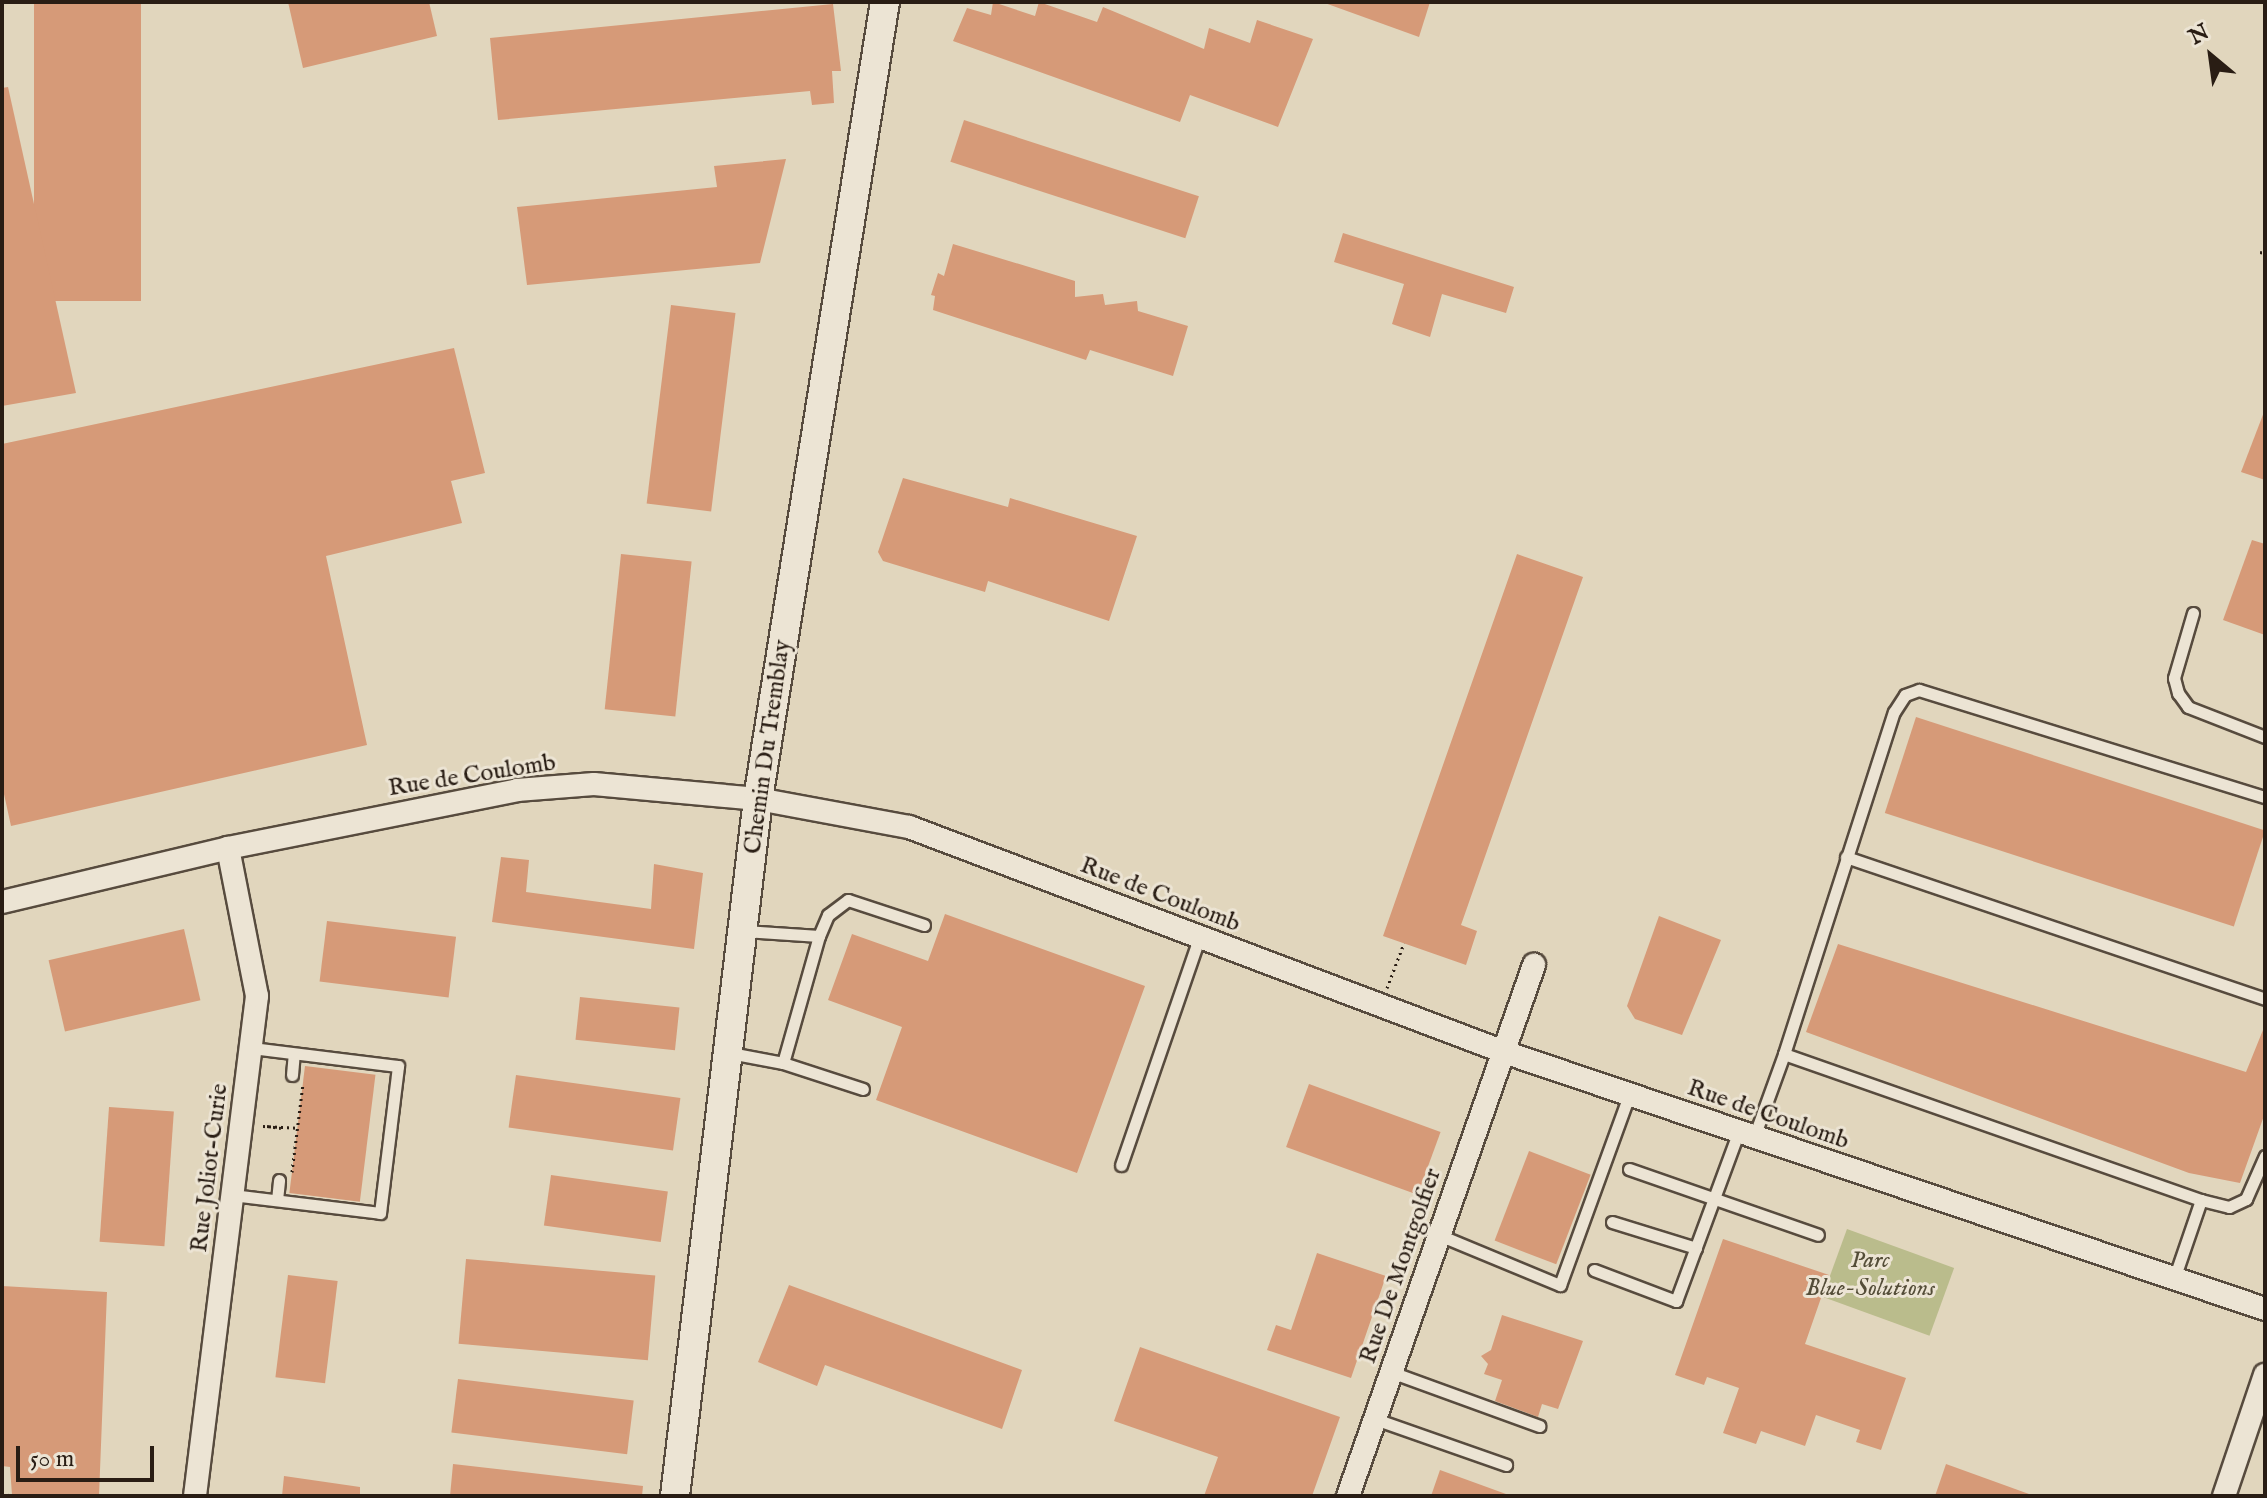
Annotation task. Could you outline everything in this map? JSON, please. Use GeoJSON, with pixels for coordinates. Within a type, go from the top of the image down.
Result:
{"type":"FeatureCollection","features":[{"type":"Feature","properties":{"kind":"street","name":"Chemin Du Tremblay"},"geometry":{"type":"LineString","coordinates":[[675,1496],[758,799],[885,2]]}},
{"type":"Feature","properties":{"kind":"street","name":"Rue de Coulomb"},"geometry":{"type":"LineString","coordinates":[[2,902],[228,848],[517,790],[594,784],[758,799],[909,827],[1504,1052],[2265,1309]]}},
{"type":"Feature","properties":{"kind":"street","name":"Rue Joliot-Curie"},"geometry":{"type":"LineString","coordinates":[[195,1496],[257,996],[228,848]]}},
{"type":"Feature","properties":{"kind":"street","name":"Rue De Montgolfier"},"geometry":{"type":"LineString","coordinates":[[1348,1496],[1534,965]]}},
{"type":"Feature","properties":{"kind":"street"},"geometry":{"type":"LineString","coordinates":[[2224,1496],[2265,1375]]}},
{"type":"Feature","properties":{"kind":"lane"},"geometry":{"type":"LineString","coordinates":[[2193,613],[2174,678],[2178,693],[2188,707],[2265,737]]}},
{"type":"Feature","properties":{"kind":"lane"},"geometry":{"type":"LineString","coordinates":[[1594,1270],[1676,1301],[1714,1197],[1784,1054],[1894,712],[1905,695],[1919,690],[2265,797]]}},
{"type":"Feature","properties":{"kind":"lane"},"geometry":{"type":"LineString","coordinates":[[1846,857],[2265,999]]}},
{"type":"Feature","properties":{"kind":"lane"},"geometry":{"type":"LineString","coordinates":[[783,1063],[819,936],[828,915],[848,900],[924,925]]}},
{"type":"Feature","properties":{"kind":"lane"},"geometry":{"type":"LineString","coordinates":[[743,931],[819,936]]}},
{"type":"Feature","properties":{"kind":"lane"},"geometry":{"type":"LineString","coordinates":[[1121,1165],[1199,938]]}},
{"type":"Feature","properties":{"kind":"lane"},"geometry":{"type":"LineString","coordinates":[[232,1195],[380,1213],[384,1184],[398,1066],[251,1048]]}},
{"type":"Feature","properties":{"kind":"lane"},"geometry":{"type":"LineString","coordinates":[[729,1053],[783,1063],[863,1089]]}},
{"type":"Feature","properties":{"kind":"lane"},"geometry":{"type":"LineString","coordinates":[[294,1054],[298,1077]]}},
{"type":"Feature","properties":{"kind":"lane"},"geometry":{"type":"LineString","coordinates":[[1784,1054],[2201,1200],[2229,1207],[2246,1199],[2265,1156]]}},
{"type":"Feature","properties":{"kind":"lane"},"geometry":{"type":"LineString","coordinates":[[1439,1235],[1560,1285],[1629,1095]]}},
{"type":"Feature","properties":{"kind":"lane"},"geometry":{"type":"LineString","coordinates":[[1629,1169],[1818,1235]]}},
{"type":"Feature","properties":{"kind":"lane"},"geometry":{"type":"LineString","coordinates":[[277,1200],[285,1180]]}},
{"type":"Feature","properties":{"kind":"lane"},"geometry":{"type":"LineString","coordinates":[[2174,1279],[2201,1200]]}},
{"type":"Feature","properties":{"kind":"lane"},"geometry":{"type":"LineString","coordinates":[[1612,1222],[1696,1248]]}},
{"type":"Feature","properties":{"kind":"lane"},"geometry":{"type":"LineString","coordinates":[[1391,1372],[1539,1426]]}},
{"type":"Feature","properties":{"kind":"lane"},"geometry":{"type":"LineString","coordinates":[[1375,1419],[1506,1465]]}},
{"type":"Feature","properties":{"kind":"path"},"geometry":{"type":"LineString","coordinates":[[1380,1006],[1404,943]]}},
{"type":"Feature","properties":{"kind":"path"},"geometry":{"type":"LineString","coordinates":[[285,1180],[297,1128],[298,1077]]}},
{"type":"Feature","properties":{"kind":"path"},"geometry":{"type":"LineString","coordinates":[[256,1125],[297,1128]]}},
{"type":"Feature","properties":{"kind":"path"},"geometry":{"type":"LineString","coordinates":[[2,1493],[11,1496]]}},
{"type":"Feature","properties":{"kind":"green space","name":"Parc Blue-Solutions"},"geometry":{"type":"Polygon","coordinates":[[[1847,1229],[1954,1268],[1929,1336],[1822,1297],[1847,1229]]]}},
{"type":"Feature","properties":{"kind":"building"},"geometry":{"type":"Polygon","coordinates":[[[34,2],[141,2],[141,301],[34,301],[34,2]]]}},
{"type":"Feature","properties":{"kind":"building"},"geometry":{"type":"Polygon","coordinates":[[[288,2],[429,2],[437,36],[303,68],[288,2]]]}},
{"type":"Feature","properties":{"kind":"building"},"geometry":{"type":"Polygon","coordinates":[[[993,2],[1035,16],[1039,2],[1097,22],[1103,7],[1204,49],[1209,28],[1250,43],[1257,20],[1313,39],[1278,127],[1190,95],[1180,122],[953,41],[967,8],[991,15],[993,2]]]}},
{"type":"Feature","properties":{"kind":"building"},"geometry":{"type":"Polygon","coordinates":[[[1322,2],[1430,2],[1419,37],[1322,2]]]}},
{"type":"Feature","properties":{"kind":"building"},"geometry":{"type":"Polygon","coordinates":[[[833,4],[841,71],[832,71],[834,103],[812,105],[810,91],[498,120],[490,38],[833,4]]]}},
{"type":"Feature","properties":{"kind":"building"},"geometry":{"type":"Polygon","coordinates":[[[8,87],[76,393],[2,406],[2,88],[8,87]]]}},
{"type":"Feature","properties":{"kind":"building"},"geometry":{"type":"Polygon","coordinates":[[[964,120],[1199,196],[1185,238],[950,162],[964,120]]]}},
{"type":"Feature","properties":{"kind":"building"},"geometry":{"type":"Polygon","coordinates":[[[786,159],[760,263],[527,285],[517,207],[717,187],[714,166],[786,159]]]}},
{"type":"Feature","properties":{"kind":"building"},"geometry":{"type":"Polygon","coordinates":[[[1343,233],[1514,287],[1506,313],[1442,294],[1430,337],[1392,324],[1404,284],[1334,262],[1343,233]]]}},
{"type":"Feature","properties":{"kind":"building"},"geometry":{"type":"Polygon","coordinates":[[[953,244],[1075,281],[1075,297],[1103,294],[1105,305],[1137,301],[1138,311],[1188,326],[1173,376],[1090,350],[1086,360],[933,310],[935,296],[931,295],[938,273],[944,276],[953,244]]]}},
{"type":"Feature","properties":{"kind":"building"},"geometry":{"type":"Polygon","coordinates":[[[671,305],[736,313],[711,511],[647,504],[671,305]]]}},
{"type":"Feature","properties":{"kind":"building"},"geometry":{"type":"Polygon","coordinates":[[[454,348],[485,473],[451,481],[462,523],[326,556],[367,745],[11,826],[2,785],[2,444],[454,348]]]}},
{"type":"Feature","properties":{"kind":"building"},"geometry":{"type":"Polygon","coordinates":[[[2265,412],[2265,480],[2241,472],[2265,412]]]}},
{"type":"Feature","properties":{"kind":"building"},"geometry":{"type":"Polygon","coordinates":[[[903,478],[1008,507],[1010,498],[1137,536],[1109,621],[988,581],[985,592],[883,561],[878,552],[903,478]]]}},
{"type":"Feature","properties":{"kind":"building"},"geometry":{"type":"Polygon","coordinates":[[[2252,540],[2265,544],[2265,635],[2223,620],[2252,540]]]}},
{"type":"Feature","properties":{"kind":"building"},"geometry":{"type":"Polygon","coordinates":[[[621,554],[692,561],[675,717],[605,709],[621,554]]]}},
{"type":"Feature","properties":{"kind":"building"},"geometry":{"type":"Polygon","coordinates":[[[1517,554],[1583,577],[1461,925],[1477,931],[1466,965],[1383,936],[1517,554]]]}},
{"type":"Feature","properties":{"kind":"building"},"geometry":{"type":"Polygon","coordinates":[[[1916,717],[2265,830],[2234,926],[1885,813],[1916,717]]]}},
{"type":"Feature","properties":{"kind":"building"},"geometry":{"type":"Polygon","coordinates":[[[501,857],[529,860],[526,892],[651,909],[654,864],[703,873],[694,949],[492,922],[501,857]]]}},
{"type":"Feature","properties":{"kind":"building"},"geometry":{"type":"Polygon","coordinates":[[[945,914],[1145,986],[1077,1173],[876,1100],[902,1027],[828,1000],[852,934],[928,961],[945,914]]]}},
{"type":"Feature","properties":{"kind":"building"},"geometry":{"type":"Polygon","coordinates":[[[1659,916],[1721,940],[1682,1035],[1635,1019],[1627,1006],[1659,916]]]}},
{"type":"Feature","properties":{"kind":"building"},"geometry":{"type":"Polygon","coordinates":[[[327,921],[456,937],[449,997],[320,982],[327,921]]]}},
{"type":"Feature","properties":{"kind":"building"},"geometry":{"type":"Polygon","coordinates":[[[184,929],[200,1000],[65,1031],[49,960],[184,929]]]}},
{"type":"Feature","properties":{"kind":"building"},"geometry":{"type":"Polygon","coordinates":[[[1838,944],[2246,1072],[2265,1025],[2265,1113],[2240,1183],[2189,1173],[1806,1032],[1838,944]]]}},
{"type":"Feature","properties":{"kind":"building"},"geometry":{"type":"Polygon","coordinates":[[[580,997],[679,1007],[675,1050],[576,1040],[580,997]]]}},
{"type":"Feature","properties":{"kind":"building"},"geometry":{"type":"Polygon","coordinates":[[[305,1066],[375,1075],[360,1202],[289,1193],[305,1066]]]}},
{"type":"Feature","properties":{"kind":"building"},"geometry":{"type":"Polygon","coordinates":[[[516,1075],[680,1098],[673,1151],[509,1127],[516,1075]]]}},
{"type":"Feature","properties":{"kind":"building"},"geometry":{"type":"Polygon","coordinates":[[[1309,1084],[1441,1132],[1418,1195],[1286,1147],[1309,1084]]]}},
{"type":"Feature","properties":{"kind":"building"},"geometry":{"type":"Polygon","coordinates":[[[109,1107],[174,1112],[164,1246],[100,1242],[109,1107]]]}},
{"type":"Feature","properties":{"kind":"building"},"geometry":{"type":"Polygon","coordinates":[[[1529,1151],[1591,1175],[1556,1264],[1495,1241],[1529,1151]]]}},
{"type":"Feature","properties":{"kind":"building"},"geometry":{"type":"Polygon","coordinates":[[[551,1175],[668,1191],[661,1242],[544,1226],[551,1175]]]}},
{"type":"Feature","properties":{"kind":"building"},"geometry":{"type":"Polygon","coordinates":[[[1723,1239],[1829,1275],[1805,1344],[1906,1378],[1881,1450],[1856,1442],[1860,1430],[1816,1415],[1805,1446],[1761,1431],[1756,1444],[1723,1433],[1739,1388],[1707,1377],[1704,1385],[1675,1375],[1723,1239]]]}},
{"type":"Feature","properties":{"kind":"building"},"geometry":{"type":"Polygon","coordinates":[[[1317,1253],[1386,1276],[1351,1378],[1267,1350],[1276,1325],[1291,1330],[1317,1253]]]}},
{"type":"Feature","properties":{"kind":"building"},"geometry":{"type":"Polygon","coordinates":[[[466,1259],[655,1276],[648,1360],[459,1344],[466,1259]]]}},
{"type":"Feature","properties":{"kind":"building"},"geometry":{"type":"Polygon","coordinates":[[[288,1275],[338,1281],[325,1383],[275,1377],[288,1275]]]}},
{"type":"Feature","properties":{"kind":"building"},"geometry":{"type":"Polygon","coordinates":[[[789,1285],[1022,1370],[1002,1429],[825,1365],[817,1386],[758,1362],[789,1285]]]}},
{"type":"Feature","properties":{"kind":"building"},"geometry":{"type":"Polygon","coordinates":[[[2,1286],[107,1292],[99,1496],[12,1495],[10,1467],[2,1466],[2,1286]]]}},
{"type":"Feature","properties":{"kind":"building"},"geometry":{"type":"Polygon","coordinates":[[[1502,1315],[1583,1341],[1558,1409],[1542,1404],[1538,1417],[1495,1401],[1502,1380],[1484,1374],[1488,1364],[1481,1356],[1491,1350],[1502,1315]]]}},
{"type":"Feature","properties":{"kind":"building"},"geometry":{"type":"Polygon","coordinates":[[[1140,1347],[1340,1417],[1312,1496],[1204,1496],[1218,1457],[1114,1421],[1140,1347]]]}},
{"type":"Feature","properties":{"kind":"building"},"geometry":{"type":"Polygon","coordinates":[[[458,1379],[634,1401],[627,1454],[451,1433],[458,1379]]]}},
{"type":"Feature","properties":{"kind":"building"},"geometry":{"type":"Polygon","coordinates":[[[453,1464],[643,1486],[642,1496],[450,1496],[453,1464]]]}},
{"type":"Feature","properties":{"kind":"building"},"geometry":{"type":"Polygon","coordinates":[[[1946,1464],[2029,1494],[2029,1496],[1935,1496],[1946,1464]]]}},
{"type":"Feature","properties":{"kind":"building"},"geometry":{"type":"Polygon","coordinates":[[[1440,1470],[1506,1494],[1506,1496],[1431,1496],[1440,1470]]]}},
{"type":"Feature","properties":{"kind":"building"},"geometry":{"type":"Polygon","coordinates":[[[284,1476],[360,1487],[360,1496],[282,1496],[284,1476]]]}}]}
